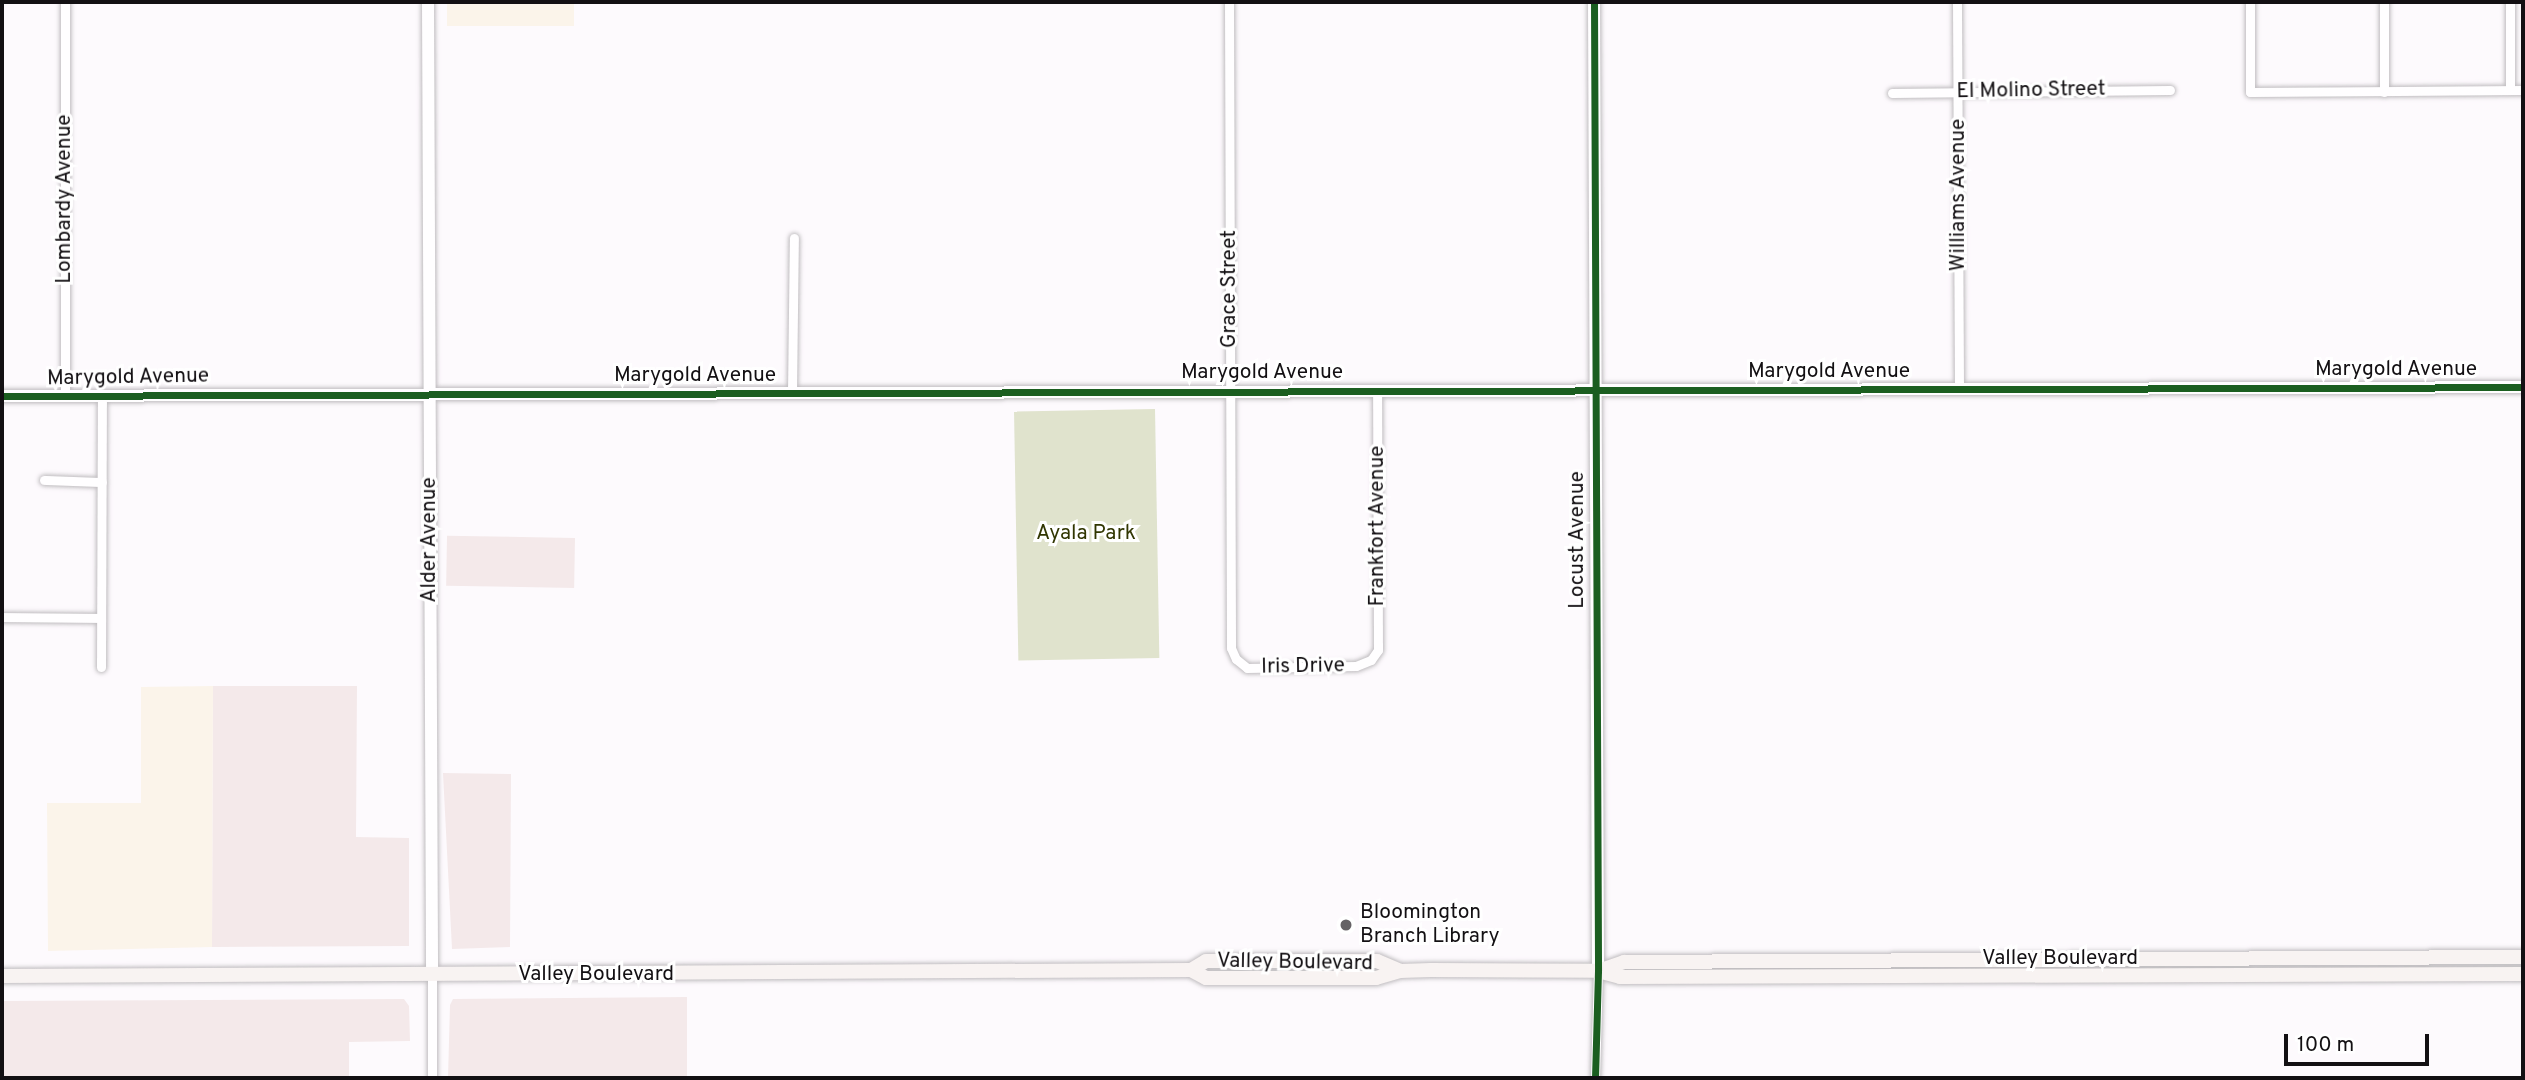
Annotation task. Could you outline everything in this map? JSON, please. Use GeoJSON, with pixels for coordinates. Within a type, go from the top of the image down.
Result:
{"type":"FeatureCollection","features":[{"type":"Feature","properties":{"kind":"main road","name":"Valley Boulevard"},"geometry":{"type":"LineString","coordinates":[[1598,971],[1625,962],[2523,957]]}},
{"type":"Feature","properties":{"kind":"main road","name":"Valley Boulevard"},"geometry":{"type":"LineString","coordinates":[[2,976],[432,976],[1191,970],[1206,961],[1377,961],[1401,971],[1598,971],[1620,977],[2523,974]]}},
{"type":"Feature","properties":{"kind":"street","name":"Lombardy Avenue"},"geometry":{"type":"LineString","coordinates":[[65,2],[65,397]]}},
{"type":"Feature","properties":{"kind":"street","name":"Alder Avenue"},"geometry":{"type":"LineString","coordinates":[[428,2],[432,1078]]}},
{"type":"Feature","properties":{"kind":"street","name":"Grace Street"},"geometry":{"type":"LineString","coordinates":[[1229,2],[1231,648],[1236,659]]}},
{"type":"Feature","properties":{"kind":"street","name":"Locust Avenue"},"geometry":{"type":"LineString","coordinates":[[1594,2],[1598,971],[1595,1078]]}},
{"type":"Feature","properties":{"kind":"street","name":"Williams Avenue"},"geometry":{"type":"LineString","coordinates":[[1957,2],[1959,389]]}},
{"type":"Feature","properties":{"kind":"street"},"geometry":{"type":"LineString","coordinates":[[2250,2],[2250,92],[2523,90]]}},
{"type":"Feature","properties":{"kind":"street"},"geometry":{"type":"LineString","coordinates":[[2384,2],[2384,92]]}},
{"type":"Feature","properties":{"kind":"street"},"geometry":{"type":"LineString","coordinates":[[2510,2],[2510,90]]}},
{"type":"Feature","properties":{"kind":"street","name":"El Molino Street"},"geometry":{"type":"LineString","coordinates":[[1892,93],[2169,90]]}},
{"type":"Feature","properties":{"kind":"street"},"geometry":{"type":"LineString","coordinates":[[792,393],[794,238]]}},
{"type":"Feature","properties":{"kind":"street","name":"Marygold Avenue"},"geometry":{"type":"LineString","coordinates":[[2,396],[2523,387]]}},
{"type":"Feature","properties":{"kind":"street","name":"Frankfort Avenue"},"geometry":{"type":"LineString","coordinates":[[1371,660],[1378,650],[1379,637],[1377,390]]}},
{"type":"Feature","properties":{"kind":"street"},"geometry":{"type":"LineString","coordinates":[[101,667],[102,395]]}},
{"type":"Feature","properties":{"kind":"street"},"geometry":{"type":"LineString","coordinates":[[44,480],[102,482]]}},
{"type":"Feature","properties":{"kind":"street"},"geometry":{"type":"LineString","coordinates":[[2,617],[101,618]]}},
{"type":"Feature","properties":{"kind":"street","name":"Iris Drive"},"geometry":{"type":"LineString","coordinates":[[1236,659],[1247,668],[1356,666],[1371,660]]}},
{"type":"Feature","properties":{"kind":"shaded area"},"geometry":{"type":"Polygon","coordinates":[[[447,2],[574,2],[574,26],[447,26],[447,2]]]}},
{"type":"Feature","properties":{"kind":"shaded area"},"geometry":{"type":"Polygon","coordinates":[[[447,536],[575,538],[574,588],[446,586],[447,536]]]}},
{"type":"Feature","properties":{"kind":"shaded area"},"geometry":{"type":"Polygon","coordinates":[[[213,686],[357,686],[356,837],[409,838],[409,946],[212,947],[213,686]]]}},
{"type":"Feature","properties":{"kind":"shaded area"},"geometry":{"type":"Polygon","coordinates":[[[213,686],[212,947],[48,951],[47,803],[141,803],[141,687],[213,686]]]}},
{"type":"Feature","properties":{"kind":"shaded area"},"geometry":{"type":"Polygon","coordinates":[[[443,773],[511,774],[510,947],[452,949],[443,773]]]}},
{"type":"Feature","properties":{"kind":"shaded area"},"geometry":{"type":"Polygon","coordinates":[[[687,997],[687,1078],[448,1078],[450,1005],[453,999],[687,997]]]}},
{"type":"Feature","properties":{"kind":"shaded area"},"geometry":{"type":"Polygon","coordinates":[[[404,999],[409,1006],[410,1041],[349,1042],[349,1078],[2,1078],[2,1001],[404,999]]]}},
{"type":"Feature","properties":{"kind":"green space","name":"Ayala Park"},"geometry":{"type":"Polygon","coordinates":[[[1155,409],[1159,658],[1018,660],[1014,411],[1155,409]]]}},
{"type":"Feature","properties":{"kind":"cycle path"},"geometry":{"type":"LineString","coordinates":[[1594,2],[1598,971],[1595,1078]]}},
{"type":"Feature","properties":{"kind":"cycle path"},"geometry":{"type":"LineString","coordinates":[[2,396],[2523,387]]}},
{"type":"Feature","properties":{"kind":"place","name":"Bloomington Branch Library"},"geometry":{"type":"Point","coordinates":[1346,925]}}]}
